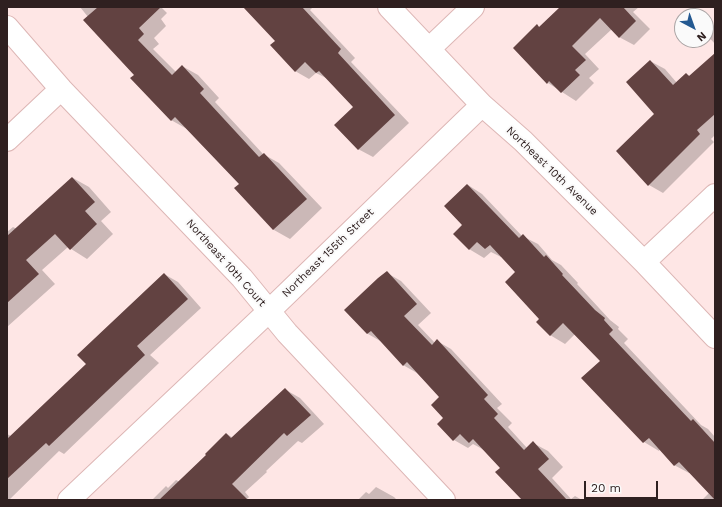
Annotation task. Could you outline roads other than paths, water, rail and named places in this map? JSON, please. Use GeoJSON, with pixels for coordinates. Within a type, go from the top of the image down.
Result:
{"type":"FeatureCollection","features":[{"type":"Feature","properties":{"kind":"street","name":"Northeast 10th Avenue"},"geometry":{"type":"LineString","coordinates":[[389,7],[482,105],[523,141],[644,262],[715,337]]}},
{"type":"Feature","properties":{"kind":"street"},"geometry":{"type":"LineString","coordinates":[[429,49],[473,7]]}},
{"type":"Feature","properties":{"kind":"street","name":"Northeast 10th Court"},"geometry":{"type":"LineString","coordinates":[[7,27],[61,89],[242,278],[287,333],[444,500]]}},
{"type":"Feature","properties":{"kind":"street"},"geometry":{"type":"LineString","coordinates":[[7,140],[61,89]]}},
{"type":"Feature","properties":{"kind":"street","name":"Northeast 155th Street"},"geometry":{"type":"LineString","coordinates":[[69,500],[269,311],[482,105]]}},
{"type":"Feature","properties":{"kind":"street"},"geometry":{"type":"LineString","coordinates":[[644,262],[715,195]]}}]}
